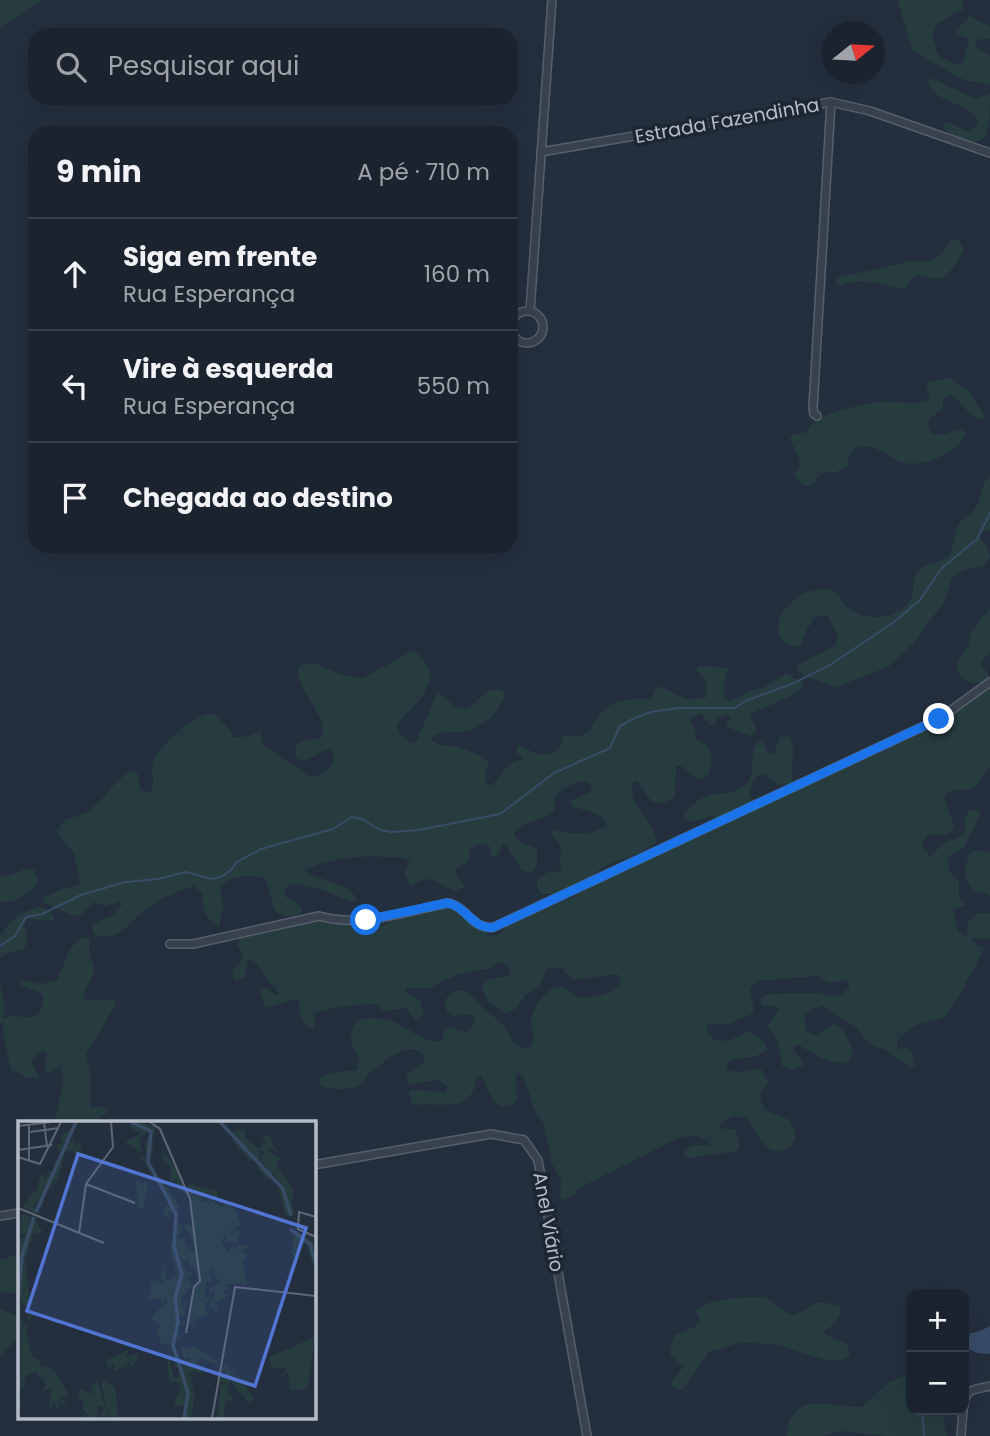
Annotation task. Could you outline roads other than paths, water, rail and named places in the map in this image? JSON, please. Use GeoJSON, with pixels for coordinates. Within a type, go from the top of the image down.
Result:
{"type":"FeatureCollection","features":[{"type":"Feature","properties":{"kind":"street"},"geometry":{"type":"LineString","coordinates":[[530,311],[552,0]]}},
{"type":"Feature","properties":{"kind":"street"},"geometry":{"type":"LineString","coordinates":[[817,416],[813,408],[831,102]]}},
{"type":"Feature","properties":{"kind":"street","name":"Estrada Fazendinha"},"geometry":{"type":"LineString","coordinates":[[541,152],[831,102],[870,111],[990,153]]}},
{"type":"Feature","properties":{"kind":"street"},"geometry":{"type":"LineString","coordinates":[[518,315],[530,311]]}},
{"type":"Feature","properties":{"kind":"street"},"geometry":{"type":"LineString","coordinates":[[518,338],[527,343],[534,342],[543,332],[541,319],[530,311]]}},
{"type":"Feature","properties":{"kind":"street"},"geometry":{"type":"LineString","coordinates":[[170,944],[193,944],[319,916],[366,920],[447,903],[453,904],[481,926],[494,927],[939,719],[990,682]]}},
{"type":"Feature","properties":{"kind":"street","name":"Anel Viário"},"geometry":{"type":"LineString","coordinates":[[315,1165],[491,1134],[524,1140],[538,1160],[587,1436]]}},
{"type":"Feature","properties":{"kind":"street"},"geometry":{"type":"LineString","coordinates":[[0,1216],[18,1213]]}},
{"type":"Feature","properties":{"kind":"street"},"geometry":{"type":"LineString","coordinates":[[969,1392],[990,1386]]}},
{"type":"Feature","properties":{"kind":"street"},"geometry":{"type":"LineString","coordinates":[[961,1436],[963,1415]]}},
{"type":"Feature","properties":{"kind":"water"},"geometry":{"type":"Polygon","coordinates":[[[990,1326],[990,1354],[969,1349],[969,1334],[990,1326]]]}},
{"type":"Feature","properties":{"kind":"waterway"},"geometry":{"type":"LineString","coordinates":[[0,946],[15,936],[26,917],[42,914],[81,895],[125,882],[158,879],[186,872],[211,879],[221,877],[237,862],[261,849],[333,829],[352,817],[391,832],[419,830],[500,814],[554,773],[610,748],[620,726],[635,718],[651,712],[679,708],[735,708],[745,701],[794,683],[830,665],[894,622],[920,600],[941,569],[977,539],[990,513]]}},
{"type":"Feature","properties":{"kind":"waterway"},"geometry":{"type":"LineString","coordinates":[[922,1415],[924,1436]]}}]}
